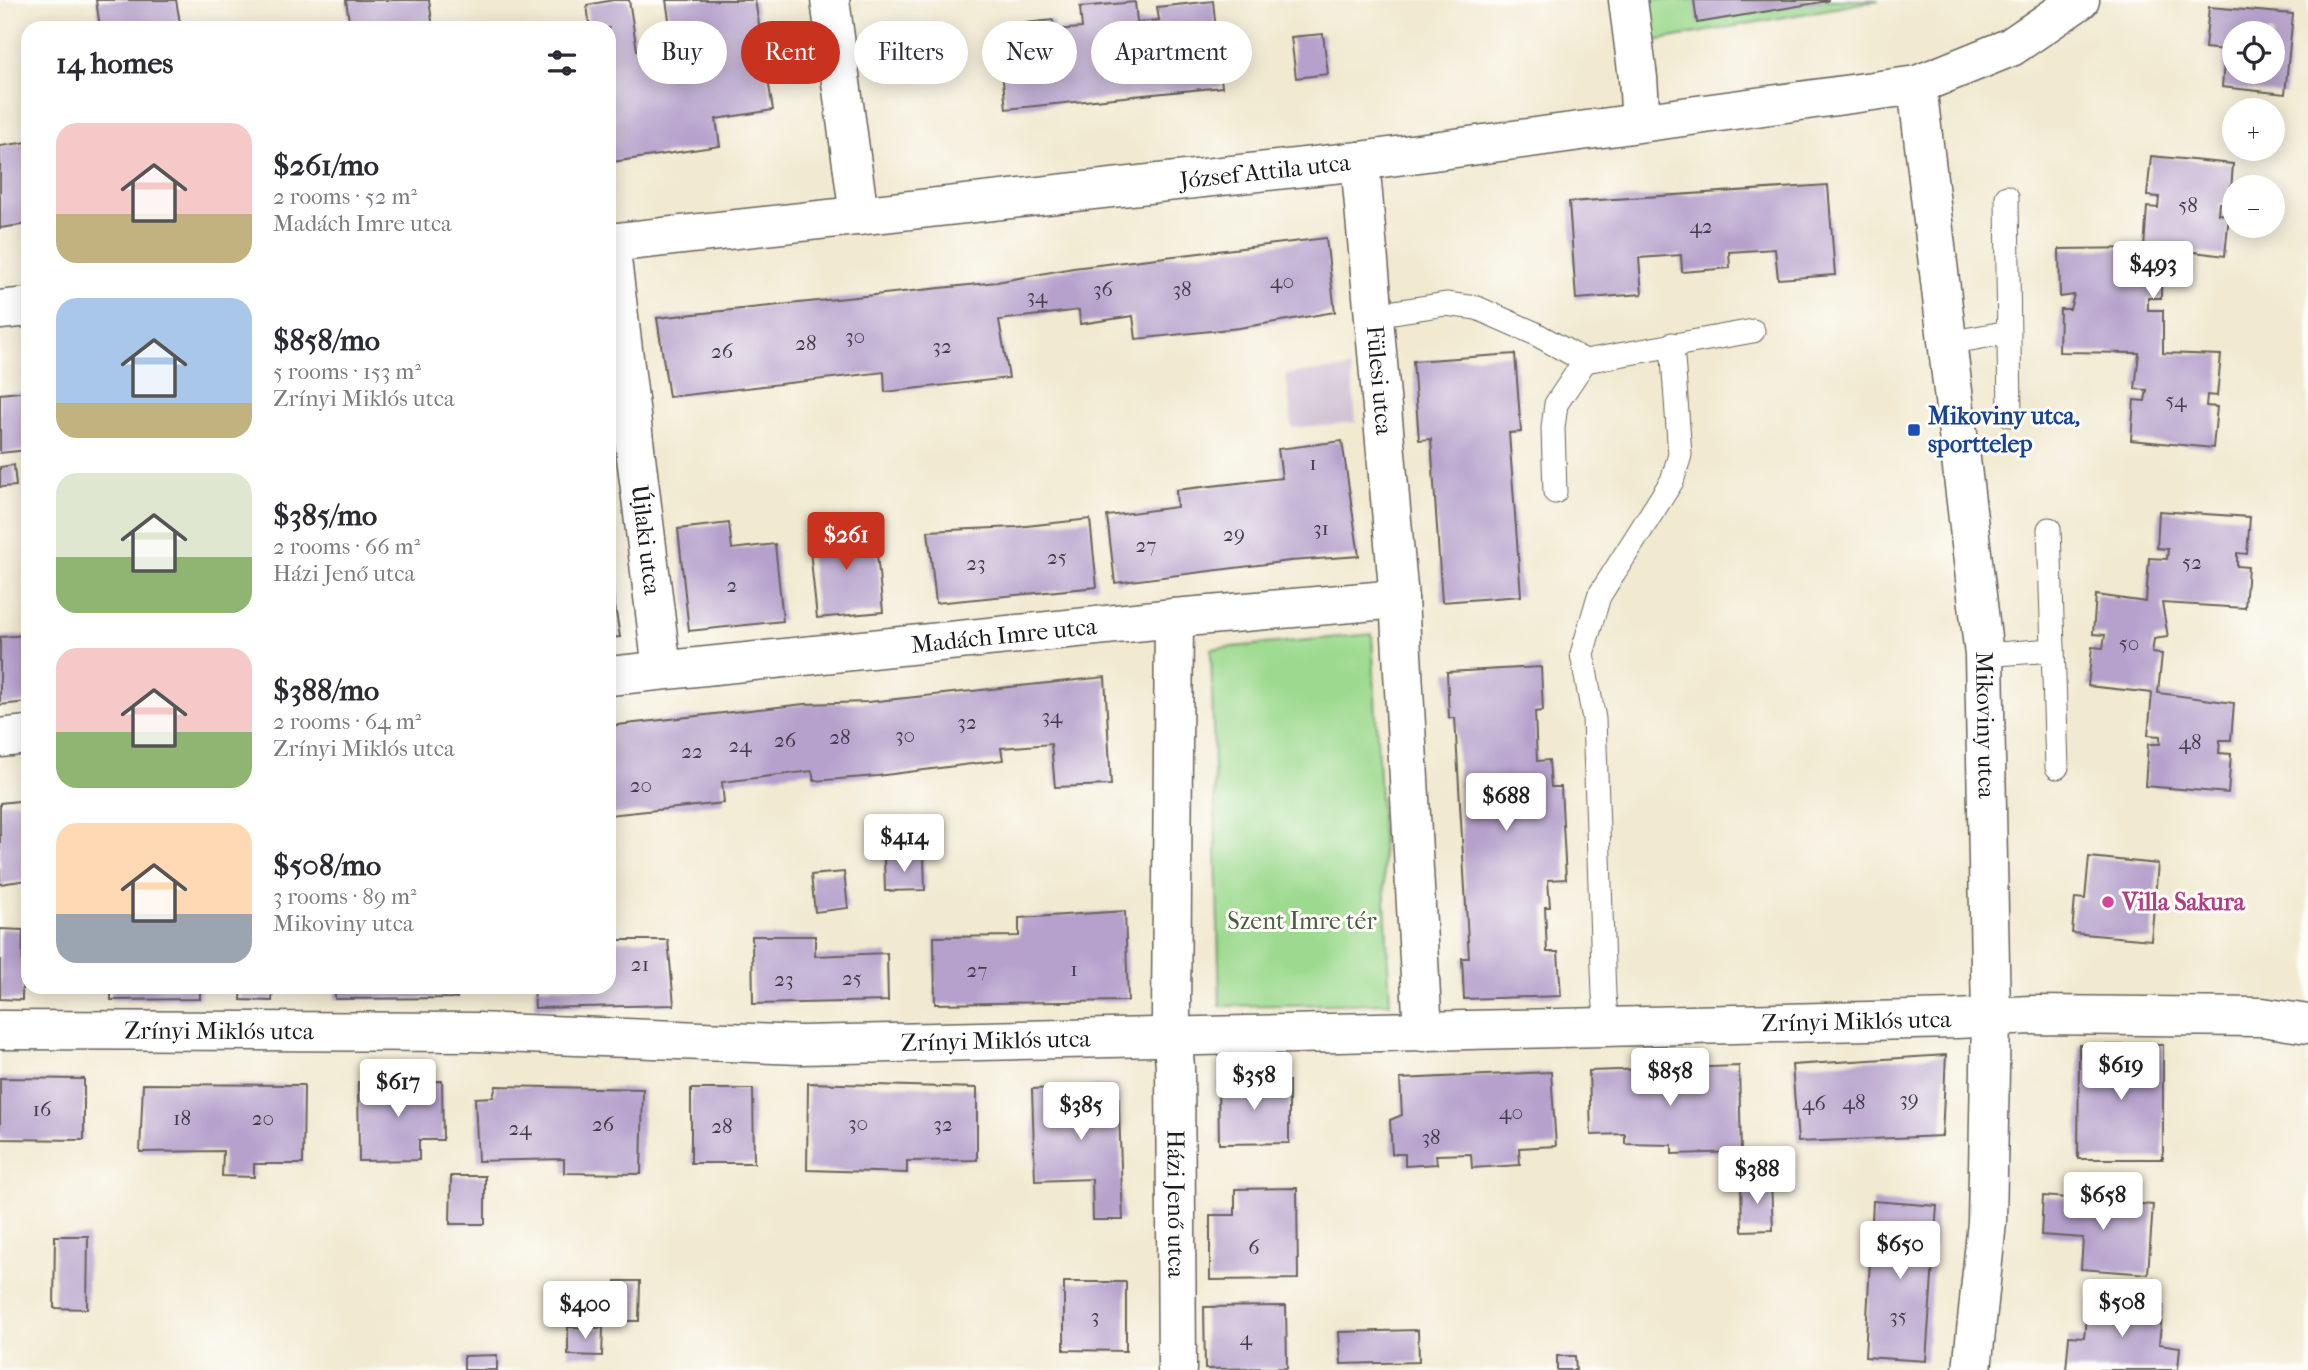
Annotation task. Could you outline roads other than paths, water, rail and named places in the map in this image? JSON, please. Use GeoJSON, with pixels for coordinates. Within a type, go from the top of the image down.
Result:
{"type":"FeatureCollection","features":[{"type":"Feature","properties":{"kind":"street"},"geometry":{"type":"LineString","coordinates":[[830,0],[859,216]]}},
{"type":"Feature","properties":{"kind":"street"},"geometry":{"type":"LineString","coordinates":[[1628,0],[1641,122]]}},
{"type":"Feature","properties":{"kind":"street","name":"József Attila utca"},"geometry":{"type":"LineString","coordinates":[[616,242],[1360,161],[1917,85],[2011,47],[2080,0]]}},
{"type":"Feature","properties":{"kind":"street","name":"Mikoviny utca"},"geometry":{"type":"LineString","coordinates":[[1917,85],[1984,655],[1991,1017],[1987,1222],[1972,1370]]}},
{"type":"Feature","properties":{"kind":"street","name":"Fülesi utca"},"geometry":{"type":"LineString","coordinates":[[1360,161],[1399,599]]}},
{"type":"Feature","properties":{"kind":"street","name":"Újlaki utca"},"geometry":{"type":"LineString","coordinates":[[616,292],[662,670]]}},
{"type":"Feature","properties":{"kind":"street"},"geometry":{"type":"LineString","coordinates":[[0,310],[21,308]]}},
{"type":"Feature","properties":{"kind":"street"},"geometry":{"type":"LineString","coordinates":[[1399,599],[1423,1032]]}},
{"type":"Feature","properties":{"kind":"street","name":"Madách Imre utca"},"geometry":{"type":"LineString","coordinates":[[616,675],[1174,618],[1399,599]]}},
{"type":"Feature","properties":{"kind":"street"},"geometry":{"type":"LineString","coordinates":[[1171,1037],[1174,618]]}},
{"type":"Feature","properties":{"kind":"street"},"geometry":{"type":"LineString","coordinates":[[0,738],[21,736]]}},
{"type":"Feature","properties":{"kind":"street","name":"Zrínyi Miklós utca"},"geometry":{"type":"LineString","coordinates":[[0,1030],[477,1032],[801,1045],[2045,1015],[2262,1017],[2308,1024]]}},
{"type":"Feature","properties":{"kind":"street","name":"Házi Jenő utca"},"geometry":{"type":"LineString","coordinates":[[1171,1037],[1174,1067],[1177,1370]]}},
{"type":"Feature","properties":{"kind":"lane"},"geometry":{"type":"LineString","coordinates":[[2007,197],[2010,415]]}},
{"type":"Feature","properties":{"kind":"lane"},"geometry":{"type":"LineString","coordinates":[[1374,315],[1446,303],[1477,308],[1534,333],[1585,360],[1753,331]]}},
{"type":"Feature","properties":{"kind":"lane"},"geometry":{"type":"LineString","coordinates":[[1948,343],[2009,332]]}},
{"type":"Feature","properties":{"kind":"lane"},"geometry":{"type":"LineString","coordinates":[[1607,1026],[1594,719],[1582,654],[1599,596],[1672,481],[1680,455],[1672,344]]}},
{"type":"Feature","properties":{"kind":"lane"},"geometry":{"type":"LineString","coordinates":[[1555,492],[1553,428],[1556,404],[1585,360]]}},
{"type":"Feature","properties":{"kind":"lane"},"geometry":{"type":"LineString","coordinates":[[2049,529],[2057,767]]}},
{"type":"Feature","properties":{"kind":"lane"},"geometry":{"type":"LineString","coordinates":[[1984,655],[2053,650]]}},
{"type":"Feature","properties":{"kind":"place","name":"Mikoviny utca, sporttelep"},"geometry":{"type":"Point","coordinates":[1914,430]}},
{"type":"Feature","properties":{"kind":"place","name":"Villa Sakura"},"geometry":{"type":"Point","coordinates":[2108,902]}},
{"type":"Feature","properties":{"kind":"park label","name":"Szent Imre tér"},"geometry":{"type":"Point","coordinates":[1302,921]}}]}
